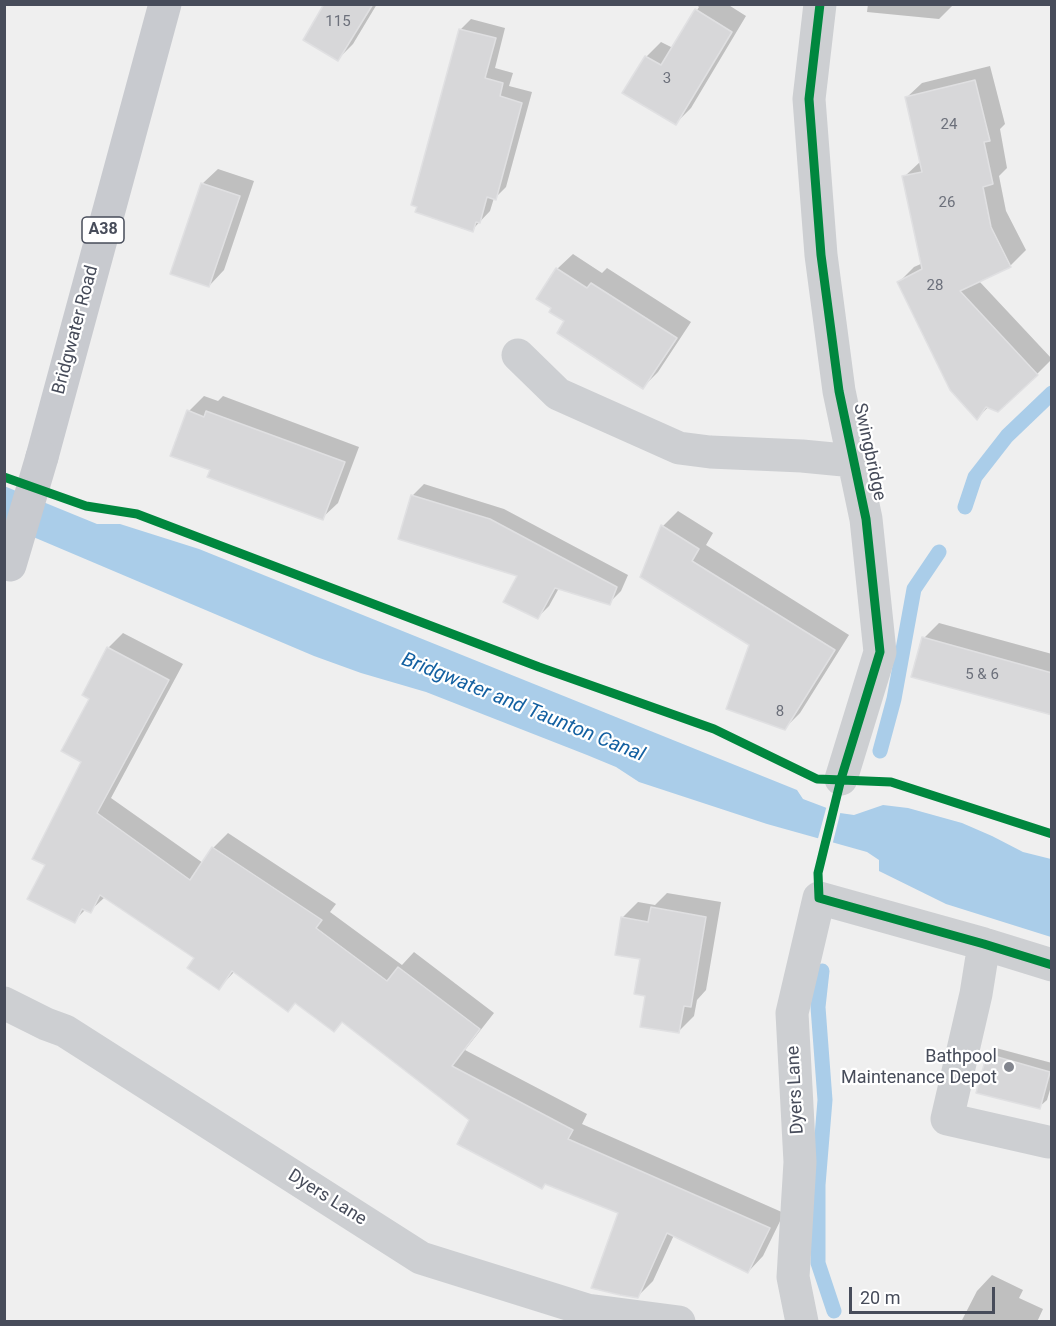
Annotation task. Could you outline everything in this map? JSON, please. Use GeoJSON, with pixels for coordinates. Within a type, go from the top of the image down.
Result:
{"type":"FeatureCollection","features":[{"type":"Feature","properties":{"kind":"main road","name":"Bridgwater Road"},"geometry":{"type":"LineString","coordinates":[[7,575],[42,457],[165,4]]}},
{"type":"Feature","properties":{"kind":"street","name":"Swingbridge"},"geometry":{"type":"LineString","coordinates":[[820,4],[809,99],[821,255],[839,391],[866,519],[880,652],[841,779]]}},
{"type":"Feature","properties":{"kind":"street"},"geometry":{"type":"LineString","coordinates":[[518,355],[558,393],[679,448],[854,461]]}},
{"type":"Feature","properties":{"kind":"street","name":"Dyers Lane"},"geometry":{"type":"LineString","coordinates":[[800,1321],[793,1277],[800,1162],[792,1013],[819,898],[984,944]]}},
{"type":"Feature","properties":{"kind":"street"},"geometry":{"type":"LineString","coordinates":[[1048,1142],[947,1119],[976,994],[984,944],[1052,965]]}},
{"type":"Feature","properties":{"kind":"street","name":"Dyers Lane"},"geometry":{"type":"LineString","coordinates":[[4,1003],[65,1031],[421,1258],[587,1310],[679,1322]]}},
{"type":"Feature","properties":{"kind":"path"},"geometry":{"type":"LineString","coordinates":[[66,499],[86,506],[136,514],[539,667],[714,729],[817,779],[891,782],[1052,834]]}},
{"type":"Feature","properties":{"kind":"water","name":"Bridgwater and Taunton Canal"},"geometry":{"type":"Polygon","coordinates":[[[4,486],[97,524],[120,524],[199,549],[797,790],[803,799],[840,813],[854,815],[883,805],[908,808],[962,823],[1023,852],[1051,859],[1051,937],[946,904],[879,871],[879,860],[867,852],[767,824],[639,782],[616,767],[587,755],[426,692],[361,673],[314,656],[5,525],[4,486]]]}},
{"type":"Feature","properties":{"kind":"pier"},"geometry":{"type":"Polygon","coordinates":[[[827,805],[841,810],[832,846],[817,842],[827,805]]]}},
{"type":"Feature","properties":{"kind":"building"},"geometry":{"type":"Polygon","coordinates":[[[324,4],[373,4],[338,61],[303,40],[324,4]]]}},
{"type":"Feature","properties":{"kind":"building"},"geometry":{"type":"Polygon","coordinates":[[[695,9],[732,32],[676,125],[622,93],[645,56],[661,65],[695,9]]]}},
{"type":"Feature","properties":{"kind":"building"},"geometry":{"type":"Polygon","coordinates":[[[459,29],[496,38],[485,78],[503,83],[500,96],[522,103],[496,200],[487,197],[480,223],[476,222],[473,232],[415,212],[417,207],[411,205],[459,29]]]}},
{"type":"Feature","properties":{"kind":"building"},"geometry":{"type":"Polygon","coordinates":[[[975,80],[990,141],[984,142],[993,184],[983,187],[991,227],[1011,267],[960,291],[1038,375],[998,412],[986,407],[977,420],[950,390],[897,282],[922,269],[902,176],[922,172],[905,97],[975,80]]]}},
{"type":"Feature","properties":{"kind":"building"},"geometry":{"type":"Polygon","coordinates":[[[201,183],[240,196],[209,287],[170,274],[201,183]]]}},
{"type":"Feature","properties":{"kind":"building"},"geometry":{"type":"Polygon","coordinates":[[[556,268],[587,288],[591,283],[677,338],[643,389],[557,333],[564,321],[549,312],[551,308],[536,299],[556,268]]]}},
{"type":"Feature","properties":{"kind":"building"},"geometry":{"type":"Polygon","coordinates":[[[187,410],[204,417],[206,411],[345,462],[323,520],[207,477],[210,470],[170,456],[187,410]]]}},
{"type":"Feature","properties":{"kind":"building"},"geometry":{"type":"Polygon","coordinates":[[[411,495],[490,519],[617,587],[610,605],[555,588],[538,619],[503,602],[517,576],[398,539],[411,495]]]}},
{"type":"Feature","properties":{"kind":"building"},"geometry":{"type":"Polygon","coordinates":[[[661,525],[699,549],[692,561],[835,650],[785,730],[726,709],[749,645],[640,577],[661,525]]]}},
{"type":"Feature","properties":{"kind":"building"},"geometry":{"type":"Polygon","coordinates":[[[922,637],[1052,673],[1052,715],[911,677],[922,637]]]}},
{"type":"Feature","properties":{"kind":"building"},"geometry":{"type":"Polygon","coordinates":[[[107,647],[169,680],[97,813],[190,880],[212,847],[322,920],[316,928],[387,981],[398,967],[480,1029],[452,1066],[573,1130],[568,1139],[770,1228],[748,1273],[667,1233],[638,1298],[591,1288],[618,1213],[545,1184],[542,1189],[457,1144],[469,1120],[342,1022],[334,1032],[295,1003],[288,1012],[232,971],[219,990],[187,968],[194,958],[100,895],[91,913],[82,909],[75,923],[27,899],[45,865],[32,859],[81,762],[61,751],[89,699],[82,695],[107,647]]]}},
{"type":"Feature","properties":{"kind":"building"},"geometry":{"type":"Polygon","coordinates":[[[651,907],[706,917],[691,1007],[684,1006],[679,1033],[640,1027],[645,996],[634,994],[640,959],[615,955],[621,917],[648,922],[651,907]]]}},
{"type":"Feature","properties":{"kind":"building","name":"Bathpool Maintenance Depot"},"geometry":{"type":"Polygon","coordinates":[[[987,1054],[1050,1072],[1040,1109],[976,1093],[987,1054]]]}},
{"type":"Feature","properties":{"kind":"waterway"},"geometry":{"type":"LineString","coordinates":[[965,507],[975,477],[1007,436],[1052,393]]}},
{"type":"Feature","properties":{"kind":"waterway"},"geometry":{"type":"LineString","coordinates":[[880,751],[894,699],[914,589],[939,552]]}},
{"type":"Feature","properties":{"kind":"waterway"},"geometry":{"type":"LineString","coordinates":[[822,971],[818,1007],[825,1100],[818,1185],[818,1263],[834,1311]]}},
{"type":"Feature","properties":{"kind":"cycle path"},"geometry":{"type":"LineString","coordinates":[[820,4],[809,99],[821,255],[839,391],[866,519],[880,652],[841,779],[818,873],[819,898],[1052,965]]}},
{"type":"Feature","properties":{"kind":"cycle path"},"geometry":{"type":"LineString","coordinates":[[4,477],[86,506],[137,514],[539,667],[714,729],[817,779],[891,782],[1052,834]]}},
{"type":"Feature","properties":{"kind":"place","name":"Bathpool Maintenance Depot"},"geometry":{"type":"Point","coordinates":[1009,1067]}}]}
